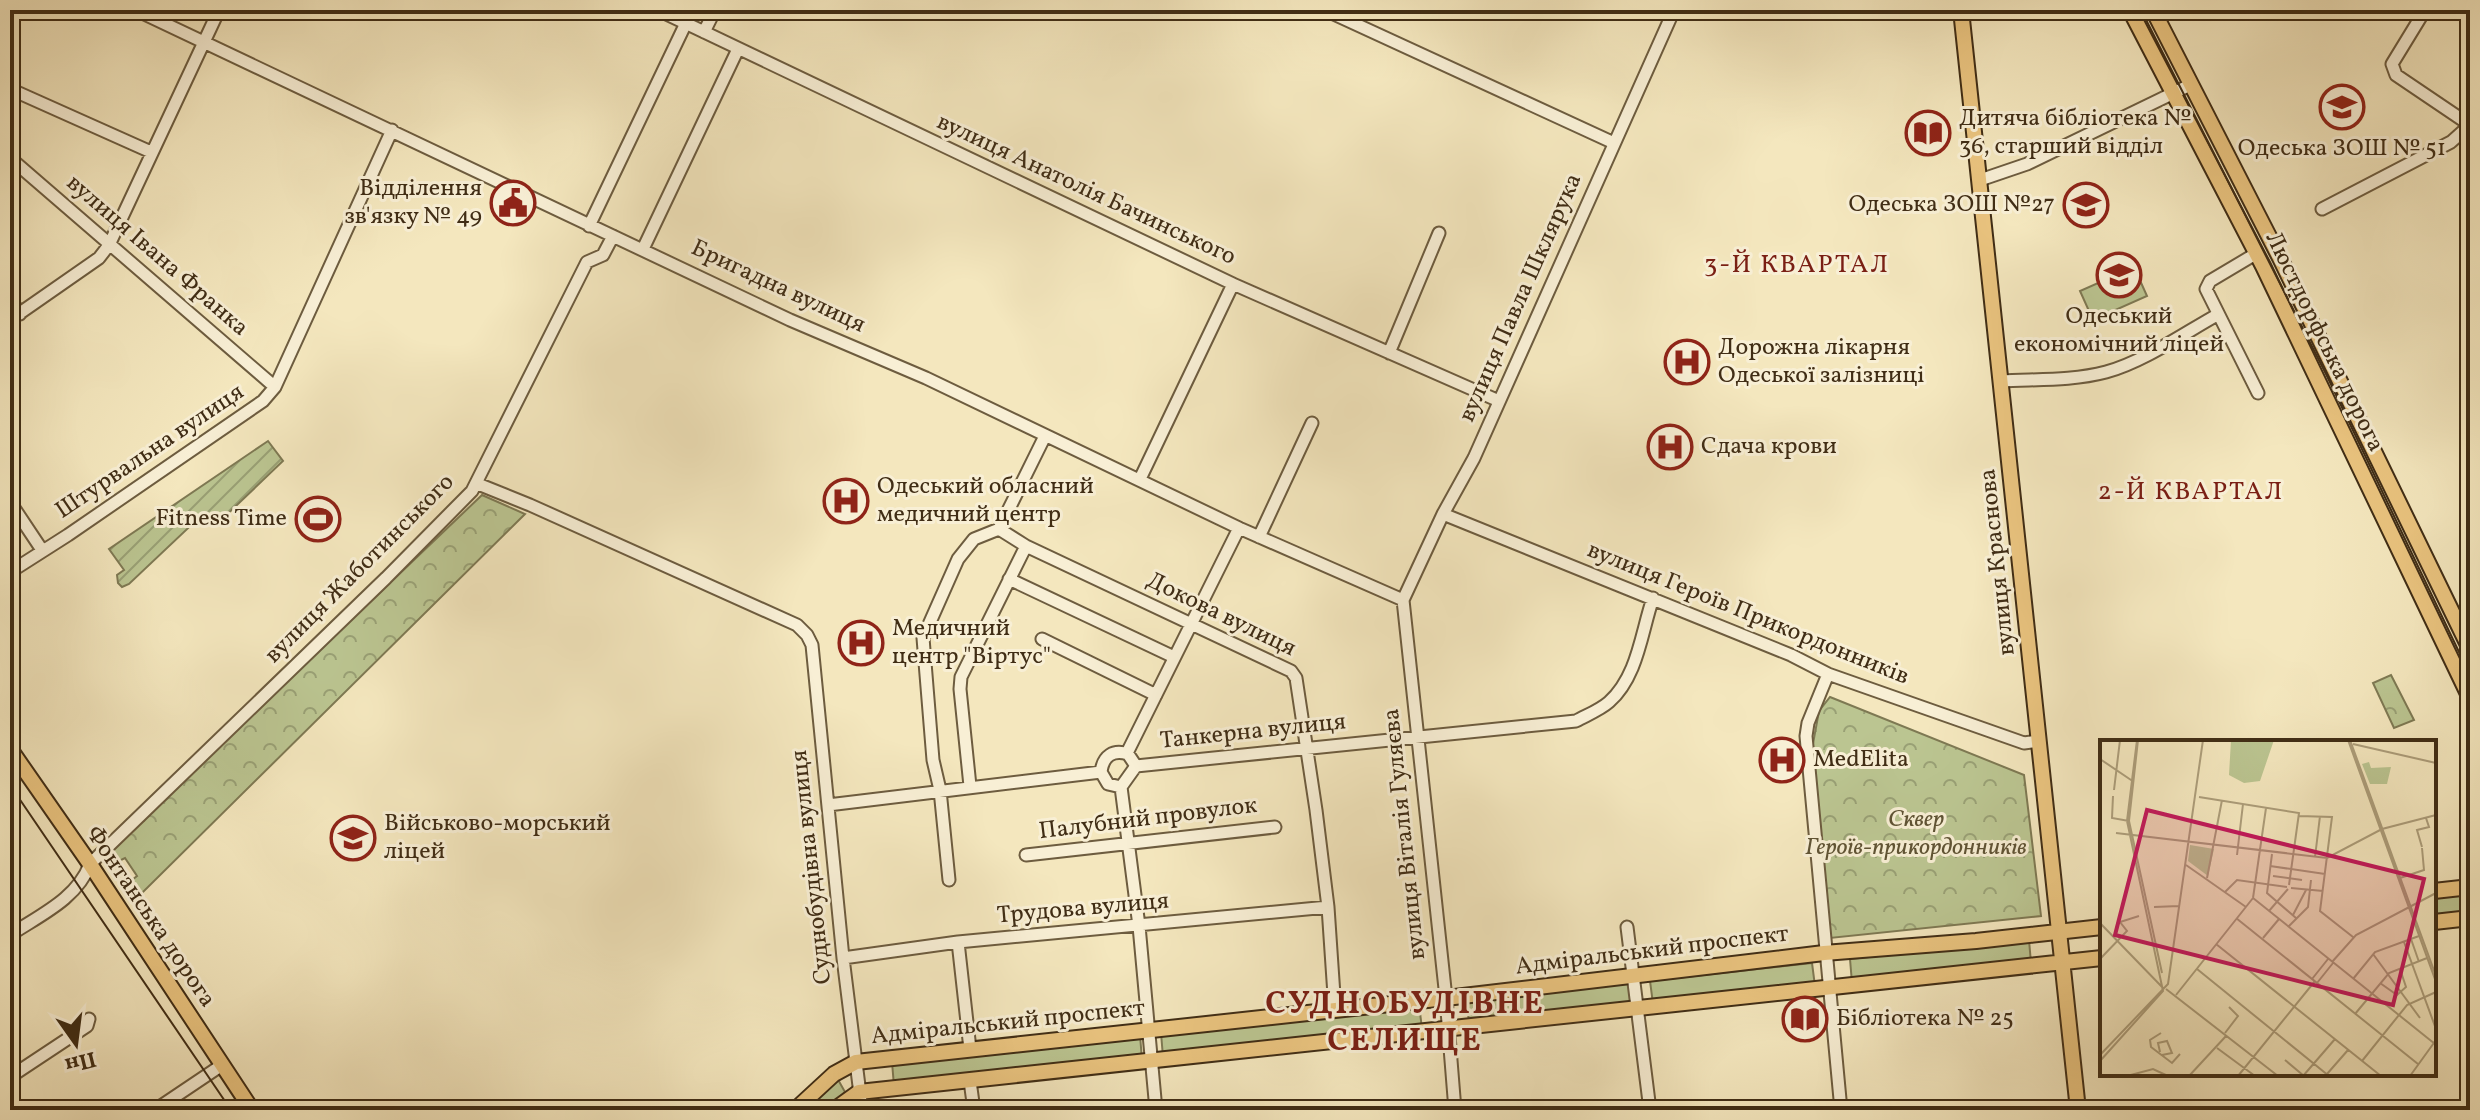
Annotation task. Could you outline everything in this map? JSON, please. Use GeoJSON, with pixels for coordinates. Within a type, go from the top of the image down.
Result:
{"type":"FeatureCollection","features":[{"type":"Feature","properties":{"kind":"main road","name":"вулиця Краснова"},"geometry":{"type":"LineString","coordinates":[[1961,10],[2078,1110]]}},
{"type":"Feature","properties":{"kind":"main road","name":"Люстдорфська дорога"},"geometry":{"type":"LineString","coordinates":[[2130,10],[2257,253],[2470,698]]}},
{"type":"Feature","properties":{"kind":"main road","name":"Люстдорфська дорога"},"geometry":{"type":"LineString","coordinates":[[2153,10],[2280,258],[2470,649]]}},
{"type":"Feature","properties":{"kind":"main road","name":"Фонтанська дорога"},"geometry":{"type":"LineString","coordinates":[[10,749],[90,864],[252,1110]]}},
{"type":"Feature","properties":{"kind":"main road"},"geometry":{"type":"LineString","coordinates":[[2436,891],[2470,887]]}},
{"type":"Feature","properties":{"kind":"main road"},"geometry":{"type":"LineString","coordinates":[[2436,922],[2470,918]]}},
{"type":"Feature","properties":{"kind":"main road","name":"Адміральський проспект"},"geometry":{"type":"LineString","coordinates":[[795,1110],[834,1074],[856,1062],[1446,998],[1824,953],[2100,927]]}},
{"type":"Feature","properties":{"kind":"main road"},"geometry":{"type":"LineString","coordinates":[[834,1110],[859,1092],[2100,958]]}},
{"type":"Feature","properties":{"kind":"street","name":"Бригадна вулиця"},"geometry":{"type":"LineString","coordinates":[[136,10],[790,320],[926,378],[1239,528],[1403,600]]}},
{"type":"Feature","properties":{"kind":"street"},"geometry":{"type":"LineString","coordinates":[[10,299],[15,317],[99,258],[109,245],[219,10]]}},
{"type":"Feature","properties":{"kind":"street","name":"вулиця Анатолія Бачинського"},"geometry":{"type":"LineString","coordinates":[[658,10],[1233,284],[1499,401]]}},
{"type":"Feature","properties":{"kind":"street"},"geometry":{"type":"LineString","coordinates":[[704,32],[715,10]]}},
{"type":"Feature","properties":{"kind":"street"},"geometry":{"type":"LineString","coordinates":[[1325,10],[1614,143]]}},
{"type":"Feature","properties":{"kind":"street","name":"вулиця Павла Шклярука"},"geometry":{"type":"LineString","coordinates":[[1403,600],[1443,514],[1474,458],[1674,10]]}},
{"type":"Feature","properties":{"kind":"street"},"geometry":{"type":"LineString","coordinates":[[2322,209],[2451,142],[2470,125],[2396,75],[2393,68],[2392,64],[2425,10]]}},
{"type":"Feature","properties":{"kind":"street"},"geometry":{"type":"LineString","coordinates":[[589,226],[686,23]]}},
{"type":"Feature","properties":{"kind":"street"},"geometry":{"type":"LineString","coordinates":[[643,249],[738,49]]}},
{"type":"Feature","properties":{"kind":"street"},"geometry":{"type":"LineString","coordinates":[[1980,180],[2027,164],[2190,85]]}},
{"type":"Feature","properties":{"kind":"street"},"geometry":{"type":"LineString","coordinates":[[10,89],[151,152]]}},
{"type":"Feature","properties":{"kind":"street","name":"Штурвальна вулиця"},"geometry":{"type":"LineString","coordinates":[[10,572],[263,401],[275,387],[392,130]]}},
{"type":"Feature","properties":{"kind":"street","name":"вулиця Івана Франка"},"geometry":{"type":"LineString","coordinates":[[10,158],[275,387]]}},
{"type":"Feature","properties":{"kind":"street"},"geometry":{"type":"LineString","coordinates":[[1389,353],[1439,233]]}},
{"type":"Feature","properties":{"kind":"street","name":"вулиця Жаботинського"},"geometry":{"type":"LineString","coordinates":[[10,935],[70,895],[85,878],[90,864],[386,578],[478,484],[587,262],[603,255],[609,234]]}},
{"type":"Feature","properties":{"kind":"street"},"geometry":{"type":"LineString","coordinates":[[2257,253],[2210,281],[2206,289],[2258,393]]}},
{"type":"Feature","properties":{"kind":"street"},"geometry":{"type":"LineString","coordinates":[[1140,479],[1233,284]]}},
{"type":"Feature","properties":{"kind":"street"},"geometry":{"type":"LineString","coordinates":[[2001,381],[2106,372],[2125,365],[2217,315]]}},
{"type":"Feature","properties":{"kind":"street"},"geometry":{"type":"LineString","coordinates":[[1259,537],[1312,423]]}},
{"type":"Feature","properties":{"kind":"street"},"geometry":{"type":"LineString","coordinates":[[949,880],[940,790],[933,760],[923,638],[958,559],[974,539],[999,529],[1045,436]]}},
{"type":"Feature","properties":{"kind":"street","name":"Суднобудівна вулиця"},"geometry":{"type":"LineString","coordinates":[[478,484],[797,625],[807,635],[812,645],[843,958],[862,1110]]}},
{"type":"Feature","properties":{"kind":"street"},"geometry":{"type":"LineString","coordinates":[[10,502],[42,550]]}},
{"type":"Feature","properties":{"kind":"street","name":"вулиця Героїв Прикордонників"},"geometry":{"type":"LineString","coordinates":[[1443,514],[1791,655],[1828,674],[2024,743],[2039,741]]}},
{"type":"Feature","properties":{"kind":"street"},"geometry":{"type":"LineString","coordinates":[[1127,753],[1239,528]]}},
{"type":"Feature","properties":{"kind":"street","name":"Докова вулиця"},"geometry":{"type":"LineString","coordinates":[[999,529],[1026,546],[1291,671],[1296,678],[1328,907],[1335,1010]]}},
{"type":"Feature","properties":{"kind":"street"},"geometry":{"type":"LineString","coordinates":[[970,786],[961,677],[1026,546]]}},
{"type":"Feature","properties":{"kind":"street"},"geometry":{"type":"LineString","coordinates":[[1009,579],[1174,657]]}},
{"type":"Feature","properties":{"kind":"street","name":"Танкерна вулиця"},"geometry":{"type":"LineString","coordinates":[[1136,766],[1576,721],[1608,703],[1624,685],[1635,663],[1653,598]]}},
{"type":"Feature","properties":{"kind":"street","name":"вулиця Віталія Гуляєва"},"geometry":{"type":"LineString","coordinates":[[1403,600],[1446,998],[1455,1110]]}},
{"type":"Feature","properties":{"kind":"street"},"geometry":{"type":"LineString","coordinates":[[1042,639],[1156,695]]}},
{"type":"Feature","properties":{"kind":"street"},"geometry":{"type":"LineString","coordinates":[[1828,674],[1808,723],[1806,736],[1841,1110]]}},
{"type":"Feature","properties":{"kind":"street"},"geometry":{"type":"LineString","coordinates":[[1121,787],[1114,788],[1108,784],[1101,772],[1106,757],[1113,752],[1127,753],[1136,766],[1121,787],[1139,926],[1156,1110]]}},
{"type":"Feature","properties":{"kind":"street"},"geometry":{"type":"LineString","coordinates":[[828,805],[1101,772]]}},
{"type":"Feature","properties":{"kind":"street","name":"Палубний провулок"},"geometry":{"type":"LineString","coordinates":[[1026,855],[1275,827]]}},
{"type":"Feature","properties":{"kind":"street","name":"Трудова вулиця"},"geometry":{"type":"LineString","coordinates":[[843,958],[958,942],[1328,907]]}},
{"type":"Feature","properties":{"kind":"street"},"geometry":{"type":"LineString","coordinates":[[1627,927],[1650,1110]]}},
{"type":"Feature","properties":{"kind":"street"},"geometry":{"type":"LineString","coordinates":[[958,942],[970,1049]]}},
{"type":"Feature","properties":{"kind":"street"},"geometry":{"type":"LineString","coordinates":[[10,1077],[87,1026],[89,1019]]}},
{"type":"Feature","properties":{"kind":"street"},"geometry":{"type":"LineString","coordinates":[[155,1110],[222,1065]]}},
{"type":"Feature","properties":{"kind":"street"},"geometry":{"type":"LineString","coordinates":[[970,1081],[974,1110]]}},
{"type":"Feature","properties":{"kind":"green space"},"geometry":{"type":"Polygon","coordinates":[[[2134,267],[2147,296],[2093,320],[2080,291],[2134,267]]]}},
{"type":"Feature","properties":{"kind":"green space"},"geometry":{"type":"Polygon","coordinates":[[[268,441],[283,461],[217,524],[204,513],[129,584],[122,587],[118,583],[117,575],[124,570],[109,549],[268,441]]]}},
{"type":"Feature","properties":{"kind":"green space"},"geometry":{"type":"Polygon","coordinates":[[[482,495],[525,514],[141,894],[132,880],[137,876],[125,858],[119,861],[111,849],[482,495]]]}},
{"type":"Feature","properties":{"kind":"green space"},"geometry":{"type":"Polygon","coordinates":[[[2391,675],[2414,720],[2394,728],[2373,683],[2391,675]]]}},
{"type":"Feature","properties":{"kind":"green space","name":"Сквер Героїв-прикордонників"},"geometry":{"type":"Polygon","coordinates":[[[1830,697],[2024,775],[2041,916],[1830,938],[1812,749],[1819,711],[1830,697]]]}},
{"type":"Feature","properties":{"kind":"green space"},"geometry":{"type":"Polygon","coordinates":[[[2470,893],[2470,914],[2436,918],[2436,897],[2470,893]]]}},
{"type":"Feature","properties":{"kind":"green space"},"geometry":{"type":"Polygon","coordinates":[[[2029,940],[2031,963],[1852,983],[1850,959],[2029,940]]]}},
{"type":"Feature","properties":{"kind":"green space"},"geometry":{"type":"Polygon","coordinates":[[[1812,963],[1815,986],[1653,1004],[1650,981],[1812,963]]]}},
{"type":"Feature","properties":{"kind":"green space"},"geometry":{"type":"Polygon","coordinates":[[[1629,982],[1632,1007],[1469,1024],[1467,1000],[1629,982]]]}},
{"type":"Feature","properties":{"kind":"green space"},"geometry":{"type":"Polygon","coordinates":[[[1419,1004],[1422,1029],[1163,1057],[1161,1033],[1419,1004]]]}},
{"type":"Feature","properties":{"kind":"green space"},"geometry":{"type":"Polygon","coordinates":[[[1140,1035],[1142,1060],[894,1086],[892,1062],[1140,1035]]]}},
{"type":"Feature","properties":{"kind":"green space"},"geometry":{"type":"Polygon","coordinates":[[[836,1076],[845,1092],[826,1110],[799,1110],[836,1076]]]}},
{"type":"Feature","properties":{"kind":"tram line"},"geometry":{"type":"LineString","coordinates":[[2141,10],[2326,374],[2470,675]]}},
{"type":"Feature","properties":{"kind":"tram line"},"geometry":{"type":"LineString","coordinates":[[10,785],[231,1110]]}},
{"type":"Feature","properties":{"kind":"place","name":"Одеська ЗОШ № 51"},"geometry":{"type":"Point","coordinates":[2342,107]}},
{"type":"Feature","properties":{"kind":"place","name":"Дитяча бібліотека № 36, старший відділ"},"geometry":{"type":"Point","coordinates":[1928,133]}},
{"type":"Feature","properties":{"kind":"place","name":"Відділення зв'язку № 49"},"geometry":{"type":"Point","coordinates":[513,203]}},
{"type":"Feature","properties":{"kind":"place","name":"Одеська ЗОШ №27"},"geometry":{"type":"Point","coordinates":[2086,205]}},
{"type":"Feature","properties":{"kind":"place","name":"Одеський економічний ліцей"},"geometry":{"type":"Point","coordinates":[2119,275]}},
{"type":"Feature","properties":{"kind":"place","name":"Дорожна лікарня Одеської залізниці"},"geometry":{"type":"Point","coordinates":[1687,362]}},
{"type":"Feature","properties":{"kind":"place","name":"Сдача крови"},"geometry":{"type":"Point","coordinates":[1670,447]}},
{"type":"Feature","properties":{"kind":"place","name":"Одеський обласний медичний центр"},"geometry":{"type":"Point","coordinates":[846,501]}},
{"type":"Feature","properties":{"kind":"place","name":"Fitness Time"},"geometry":{"type":"Point","coordinates":[318,519]}},
{"type":"Feature","properties":{"kind":"place","name":"Медичний центр \"Віртус\""},"geometry":{"type":"Point","coordinates":[861,643]}},
{"type":"Feature","properties":{"kind":"place","name":"MedElita"},"geometry":{"type":"Point","coordinates":[1782,760]}},
{"type":"Feature","properties":{"kind":"place","name":"Військово-морський ліцей"},"geometry":{"type":"Point","coordinates":[353,838]}},
{"type":"Feature","properties":{"kind":"place","name":"Бібліотека № 25"},"geometry":{"type":"Point","coordinates":[1805,1019]}},
{"type":"Feature","properties":{"kind":"district","name":"3-Й КВАРТАЛ"},"geometry":{"type":"Point","coordinates":[1797,265]}},
{"type":"Feature","properties":{"kind":"district","name":"2-Й КВАРТАЛ"},"geometry":{"type":"Point","coordinates":[2191,492]}},
{"type":"Feature","properties":{"kind":"district","name":"СУДНОБУДІВНЕ СЕЛИЩЕ"},"geometry":{"type":"Point","coordinates":[1405,1024]}}]}
